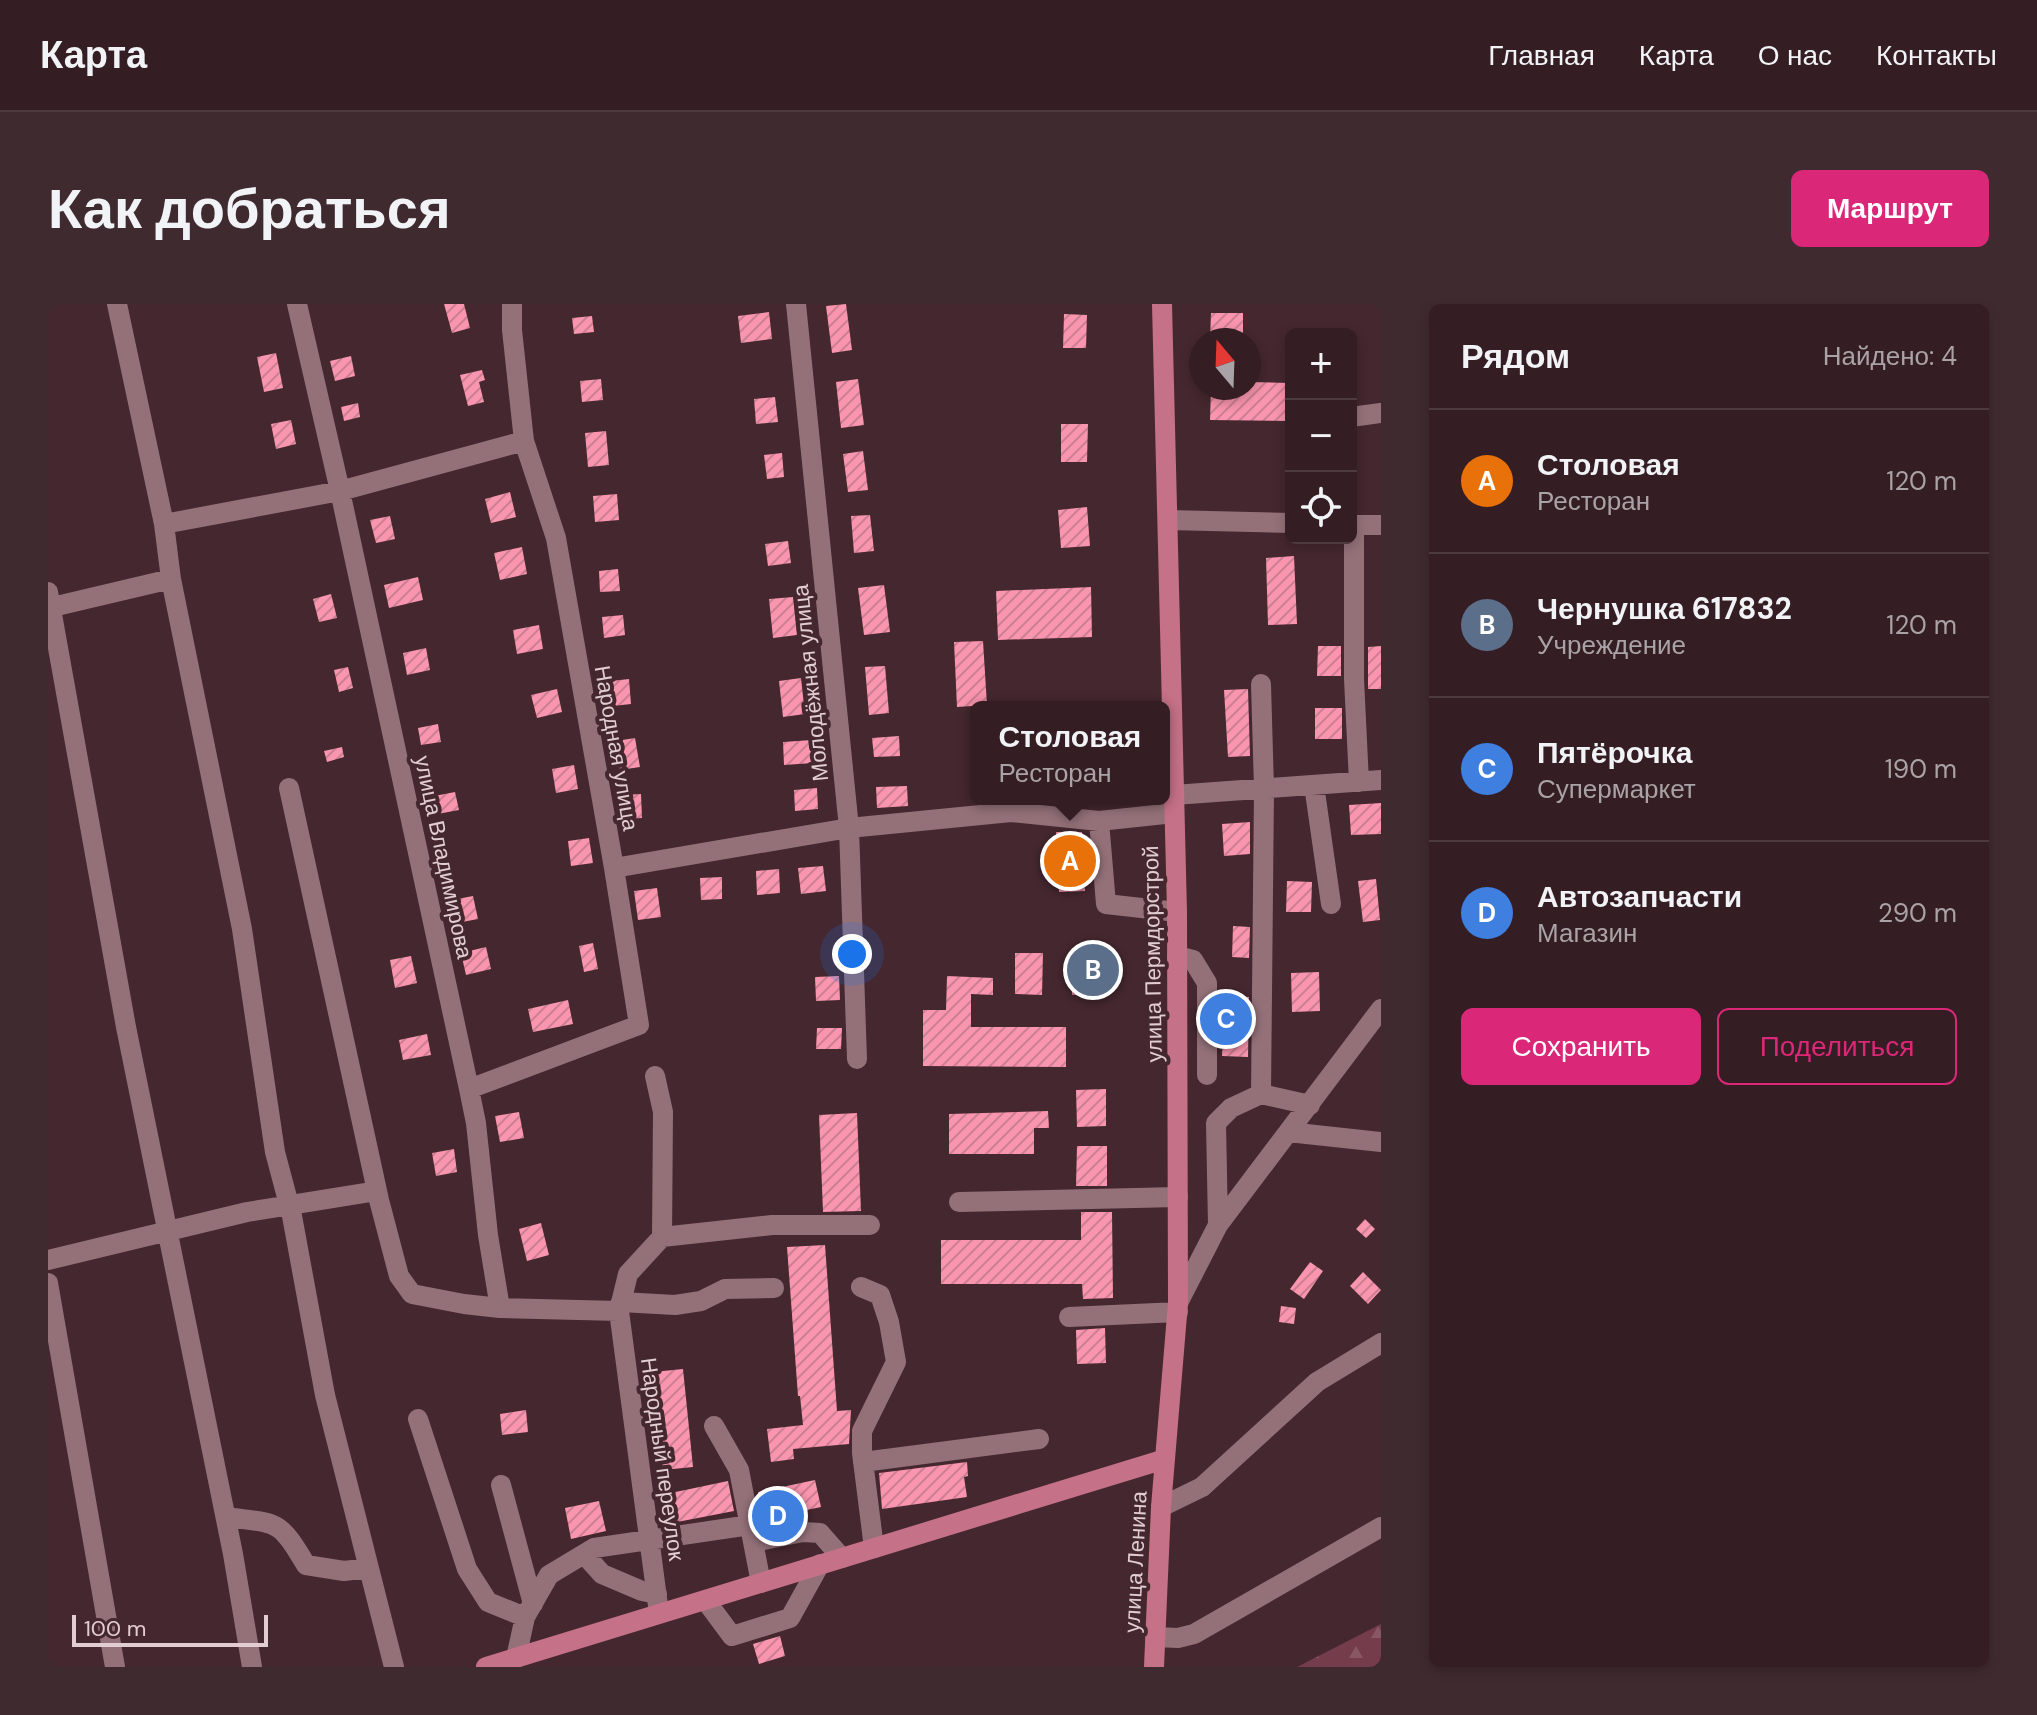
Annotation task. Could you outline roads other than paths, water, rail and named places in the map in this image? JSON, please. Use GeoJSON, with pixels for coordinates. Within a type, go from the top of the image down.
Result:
{"type":"FeatureCollection","features":[{"type":"Feature","properties":{"kind":"main road","name":"улица Пермдорстрой"},"geometry":{"type":"LineString","coordinates":[[1162,304],[1177,912],[1178,1197],[1178,1307],[1165,1459]]}},
{"type":"Feature","properties":{"kind":"main road","name":"улица Ленина"},"geometry":{"type":"LineString","coordinates":[[1154,1667],[1165,1459]]}},
{"type":"Feature","properties":{"kind":"main road"},"geometry":{"type":"LineString","coordinates":[[486,1667],[658,1604],[706,1601],[1165,1459]]}},
{"type":"Feature","properties":{"kind":"street"},"geometry":{"type":"LineString","coordinates":[[117,304],[164,524],[171,579],[242,929],[275,1152],[289,1205],[325,1395],[394,1667]]}},
{"type":"Feature","properties":{"kind":"street","name":"улица Владимирова"},"geometry":{"type":"LineString","coordinates":[[297,304],[476,1123],[488,1235],[500,1308]]}},
{"type":"Feature","properties":{"kind":"street","name":"Народная улица"},"geometry":{"type":"LineString","coordinates":[[469,1089],[639,1025],[556,538],[524,441],[512,304]]}},
{"type":"Feature","properties":{"kind":"street","name":"Молодёжная улица"},"geometry":{"type":"LineString","coordinates":[[796,304],[849,828],[857,1059]]}},
{"type":"Feature","properties":{"kind":"street"},"geometry":{"type":"LineString","coordinates":[[1357,416],[1381,413]]}},
{"type":"Feature","properties":{"kind":"street"},"geometry":{"type":"LineString","coordinates":[[164,524],[340,491],[524,441]]}},
{"type":"Feature","properties":{"kind":"street"},"geometry":{"type":"LineString","coordinates":[[1168,520],[1285,523]]}},
{"type":"Feature","properties":{"kind":"street"},"geometry":{"type":"LineString","coordinates":[[1357,525],[1381,525]]}},
{"type":"Feature","properties":{"kind":"street"},"geometry":{"type":"LineString","coordinates":[[1353,544],[1354,679],[1359,782]]}},
{"type":"Feature","properties":{"kind":"street"},"geometry":{"type":"LineString","coordinates":[[171,579],[49,603],[126,1027],[226,1517],[252,1667]]}},
{"type":"Feature","properties":{"kind":"street"},"geometry":{"type":"LineString","coordinates":[[1261,684],[1264,789],[1261,1094]]}},
{"type":"Feature","properties":{"kind":"street"},"geometry":{"type":"LineString","coordinates":[[1170,805],[1264,789],[1381,780]]}},
{"type":"Feature","properties":{"kind":"street"},"geometry":{"type":"LineString","coordinates":[[1314,785],[1331,904]]}},
{"type":"Feature","properties":{"kind":"street"},"geometry":{"type":"LineString","coordinates":[[289,788],[377,1191],[399,1276],[412,1294],[500,1308],[620,1307],[701,1301],[725,1289],[774,1288]]}},
{"type":"Feature","properties":{"kind":"street"},"geometry":{"type":"LineString","coordinates":[[614,868],[849,828],[1011,812],[1099,821],[1170,805]]}},
{"type":"Feature","properties":{"kind":"street"},"geometry":{"type":"LineString","coordinates":[[1099,821],[1106,904],[1177,912]]}},
{"type":"Feature","properties":{"kind":"street"},"geometry":{"type":"LineString","coordinates":[[1177,956],[1193,960],[1207,983],[1207,1075]]}},
{"type":"Feature","properties":{"kind":"street"},"geometry":{"type":"LineString","coordinates":[[1069,1317],[1178,1307],[1218,1225],[1381,1009]]}},
{"type":"Feature","properties":{"kind":"street"},"geometry":{"type":"LineString","coordinates":[[655,1076],[663,1112],[662,1237]]}},
{"type":"Feature","properties":{"kind":"street"},"geometry":{"type":"LineString","coordinates":[[1218,1225],[1216,1123],[1231,1108],[1261,1094],[1310,1105]]}},
{"type":"Feature","properties":{"kind":"street"},"geometry":{"type":"LineString","coordinates":[[1288,1132],[1381,1142]]}},
{"type":"Feature","properties":{"kind":"street"},"geometry":{"type":"LineString","coordinates":[[48,1260],[247,1212],[377,1191]]}},
{"type":"Feature","properties":{"kind":"street"},"geometry":{"type":"LineString","coordinates":[[959,1202],[1178,1197]]}},
{"type":"Feature","properties":{"kind":"street"},"geometry":{"type":"LineString","coordinates":[[620,1307],[628,1274],[662,1237],[772,1225],[870,1225]]}},
{"type":"Feature","properties":{"kind":"street"},"geometry":{"type":"LineString","coordinates":[[48,1283],[115,1667]]}},
{"type":"Feature","properties":{"kind":"street"},"geometry":{"type":"LineString","coordinates":[[861,1287],[880,1295],[889,1322],[896,1362],[862,1431],[874,1548]]}},
{"type":"Feature","properties":{"kind":"street","name":"Народный переулок"},"geometry":{"type":"LineString","coordinates":[[620,1307],[658,1604]]}},
{"type":"Feature","properties":{"kind":"street"},"geometry":{"type":"LineString","coordinates":[[1161,1507],[1202,1487],[1317,1382],[1381,1343]]}},
{"type":"Feature","properties":{"kind":"street"},"geometry":{"type":"LineString","coordinates":[[418,1419],[467,1569],[488,1602],[529,1611]]}},
{"type":"Feature","properties":{"kind":"street"},"geometry":{"type":"LineString","coordinates":[[714,1426],[739,1470],[761,1583]]}},
{"type":"Feature","properties":{"kind":"street"},"geometry":{"type":"LineString","coordinates":[[863,1462],[1039,1439]]}},
{"type":"Feature","properties":{"kind":"street"},"geometry":{"type":"LineString","coordinates":[[501,1485],[529,1611]]}},
{"type":"Feature","properties":{"kind":"street"},"geometry":{"type":"LineString","coordinates":[[226,1517],[275,1523],[289,1537],[306,1565],[344,1571],[369,1568]]}},
{"type":"Feature","properties":{"kind":"street"},"geometry":{"type":"LineString","coordinates":[[1155,1637],[1178,1638],[1194,1634],[1381,1527]]}},
{"type":"Feature","properties":{"kind":"street"},"geometry":{"type":"LineString","coordinates":[[516,1658],[529,1611],[549,1575],[594,1548],[649,1540],[803,1532],[820,1533],[842,1558]]}},
{"type":"Feature","properties":{"kind":"street"},"geometry":{"type":"LineString","coordinates":[[584,1554],[602,1574],[642,1591],[658,1604]]}},
{"type":"Feature","properties":{"kind":"street"},"geometry":{"type":"LineString","coordinates":[[706,1601],[732,1636],[790,1618],[820,1564]]}},
{"type":"Feature","properties":{"kind":"place","name":"Столовая"},"geometry":{"type":"Point","coordinates":[1070,861]}},
{"type":"Feature","properties":{"kind":"place","name":"Чернушка 617832"},"geometry":{"type":"Point","coordinates":[1093,970]}},
{"type":"Feature","properties":{"kind":"place","name":"Пятёрочка"},"geometry":{"type":"Point","coordinates":[1226,1019]}},
{"type":"Feature","properties":{"kind":"place","name":"Автозапчасти"},"geometry":{"type":"Point","coordinates":[778,1516]}}]}
